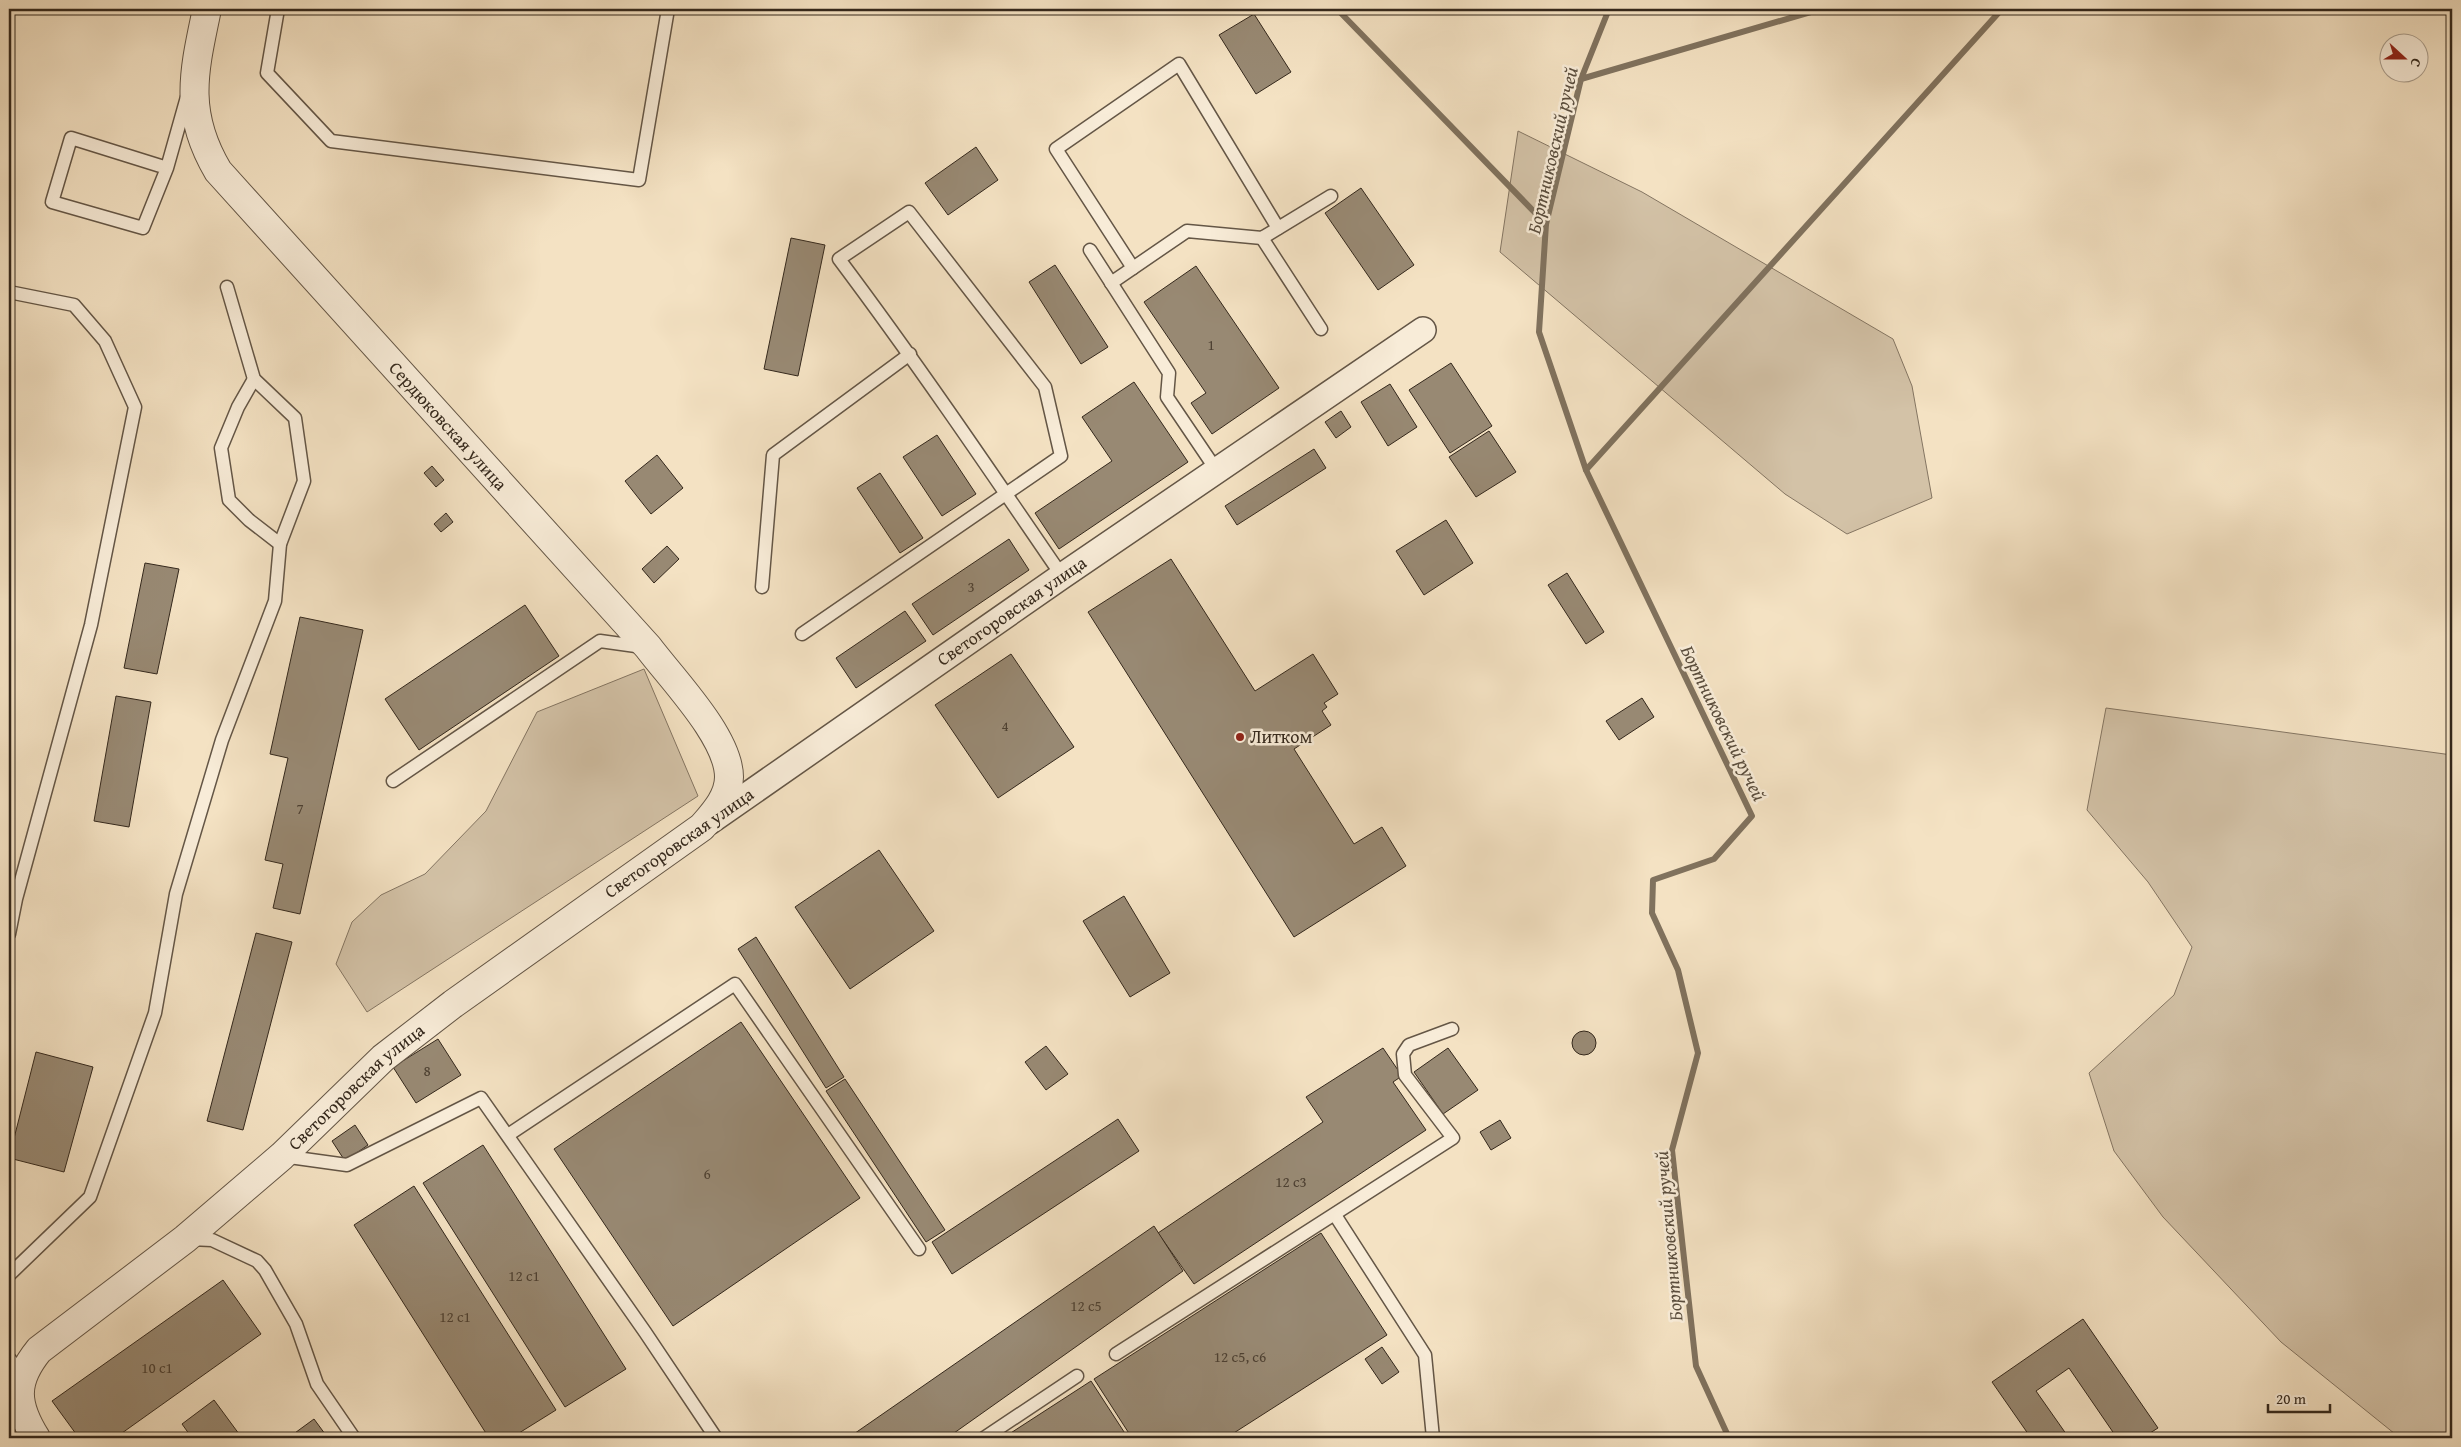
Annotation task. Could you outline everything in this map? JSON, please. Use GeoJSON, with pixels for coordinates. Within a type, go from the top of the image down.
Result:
{"type":"FeatureCollection","features":[{"type":"Feature","properties":{"kind":"street","name":"Сердюковская улица"},"geometry":{"type":"LineString","coordinates":[[207,9],[194,71],[196,117],[207,150],[218,170],[648,648],[711,728],[723,750],[729,778],[725,794],[718,808],[702,827]]}},
{"type":"Feature","properties":{"kind":"street","name":"Светогоровская улица"},"geometry":{"type":"LineString","coordinates":[[33,1433],[23,1414],[15,1375],[29,1363],[39,1350],[184,1239],[282,1156],[383,1058],[453,1004],[702,827],[1062,576],[1423,330]]}},
{"type":"Feature","properties":{"kind":"lane"},"geometry":{"type":"LineString","coordinates":[[278,9],[267,73],[331,141],[639,180],[668,9]]}},
{"type":"Feature","properties":{"kind":"lane"},"geometry":{"type":"LineString","coordinates":[[1133,268],[1056,148],[1179,64],[1278,228]]}},
{"type":"Feature","properties":{"kind":"lane"},"geometry":{"type":"LineString","coordinates":[[167,168],[71,138],[52,202],[144,228],[167,168],[194,71]]}},
{"type":"Feature","properties":{"kind":"lane"},"geometry":{"type":"LineString","coordinates":[[1111,283],[1188,231],[1262,238],[1331,196]]}},
{"type":"Feature","properties":{"kind":"lane"},"geometry":{"type":"LineString","coordinates":[[802,634],[1006,494],[1061,456],[1045,386],[909,212],[839,259],[910,354],[1006,494],[1062,576]]}},
{"type":"Feature","properties":{"kind":"lane"},"geometry":{"type":"LineString","coordinates":[[1262,238],[1321,329]]}},
{"type":"Feature","properties":{"kind":"lane"},"geometry":{"type":"LineString","coordinates":[[1090,250],[1169,373],[1167,397],[1217,471]]}},
{"type":"Feature","properties":{"kind":"lane"},"geometry":{"type":"LineString","coordinates":[[9,1275],[90,1197],[155,1013],[176,894],[222,740],[275,601],[280,544],[304,481],[296,418],[254,379],[226,287]]}},
{"type":"Feature","properties":{"kind":"lane"},"geometry":{"type":"LineString","coordinates":[[9,292],[74,305],[105,341],[135,407],[91,625],[18,890],[9,934]]}},
{"type":"Feature","properties":{"kind":"lane"},"geometry":{"type":"LineString","coordinates":[[762,587],[773,455],[910,354]]}},
{"type":"Feature","properties":{"kind":"lane"},"geometry":{"type":"LineString","coordinates":[[254,379],[238,407],[221,448],[229,500],[249,520],[280,544]]}},
{"type":"Feature","properties":{"kind":"lane"},"geometry":{"type":"LineString","coordinates":[[393,781],[600,641],[648,648]]}},
{"type":"Feature","properties":{"kind":"lane"},"geometry":{"type":"LineString","coordinates":[[508,1136],[735,984],[919,1249]]}},
{"type":"Feature","properties":{"kind":"lane"},"geometry":{"type":"LineString","coordinates":[[1116,1354],[1453,1138],[1405,1075],[1403,1054],[1409,1045],[1452,1029]]}},
{"type":"Feature","properties":{"kind":"lane"},"geometry":{"type":"LineString","coordinates":[[282,1156],[347,1166],[481,1098],[645,1332],[716,1438]]}},
{"type":"Feature","properties":{"kind":"lane"},"geometry":{"type":"LineString","coordinates":[[1335,1215],[1426,1355],[1433,1438]]}},
{"type":"Feature","properties":{"kind":"lane"},"geometry":{"type":"LineString","coordinates":[[184,1239],[212,1240],[257,1261],[265,1270],[296,1324],[317,1384],[354,1438]]}},
{"type":"Feature","properties":{"kind":"lane"},"geometry":{"type":"LineString","coordinates":[[984,1438],[1077,1376]]}},
{"type":"Feature","properties":{"kind":"shaded area"},"geometry":{"type":"Polygon","coordinates":[[[1518,131],[1642,192],[1893,339],[1912,386],[1932,498],[1847,534],[1785,494],[1500,252],[1518,131]]]}},
{"type":"Feature","properties":{"kind":"shaded area"},"geometry":{"type":"Polygon","coordinates":[[[644,669],[698,796],[367,1012],[336,964],[352,922],[381,895],[425,874],[486,811],[537,712],[644,669]]]}},
{"type":"Feature","properties":{"kind":"shaded area"},"geometry":{"type":"Polygon","coordinates":[[[2106,708],[2452,755],[2452,1438],[2400,1438],[2281,1342],[2163,1217],[2114,1151],[2089,1073],[2174,995],[2192,947],[2148,882],[2087,810],[2106,708]]]}},
{"type":"Feature","properties":{"kind":"building"},"geometry":{"type":"Polygon","coordinates":[[[1254,14],[1291,72],[1256,94],[1219,35],[1254,14]]]}},
{"type":"Feature","properties":{"kind":"building"},"geometry":{"type":"Polygon","coordinates":[[[976,147],[998,180],[948,215],[925,183],[976,147]]]}},
{"type":"Feature","properties":{"kind":"building"},"geometry":{"type":"Polygon","coordinates":[[[1361,188],[1414,265],[1378,290],[1325,213],[1361,188]]]}},
{"type":"Feature","properties":{"kind":"building"},"geometry":{"type":"Polygon","coordinates":[[[791,238],[825,245],[798,376],[764,369],[791,238]]]}},
{"type":"Feature","properties":{"kind":"building"},"geometry":{"type":"Polygon","coordinates":[[[1055,265],[1108,347],[1081,364],[1029,282],[1055,265]]]}},
{"type":"Feature","properties":{"kind":"building"},"geometry":{"type":"Polygon","coordinates":[[[1196,266],[1279,388],[1212,434],[1191,403],[1206,393],[1144,302],[1196,266]]]}},
{"type":"Feature","properties":{"kind":"building"},"geometry":{"type":"Polygon","coordinates":[[[1451,363],[1492,426],[1450,453],[1409,390],[1451,363]]]}},
{"type":"Feature","properties":{"kind":"building"},"geometry":{"type":"Polygon","coordinates":[[[1134,382],[1188,462],[1059,549],[1035,513],[1112,461],[1082,417],[1134,382]]]}},
{"type":"Feature","properties":{"kind":"building"},"geometry":{"type":"Polygon","coordinates":[[[1390,384],[1417,427],[1388,446],[1361,402],[1390,384]]]}},
{"type":"Feature","properties":{"kind":"building"},"geometry":{"type":"Polygon","coordinates":[[[1341,411],[1351,427],[1336,438],[1325,422],[1341,411]]]}},
{"type":"Feature","properties":{"kind":"building"},"geometry":{"type":"Polygon","coordinates":[[[1489,431],[1516,472],[1476,497],[1449,457],[1489,431]]]}},
{"type":"Feature","properties":{"kind":"building"},"geometry":{"type":"Polygon","coordinates":[[[937,435],[976,494],[942,516],[903,457],[937,435]]]}},
{"type":"Feature","properties":{"kind":"building"},"geometry":{"type":"Polygon","coordinates":[[[1314,449],[1326,468],[1237,525],[1225,506],[1314,449]]]}},
{"type":"Feature","properties":{"kind":"building"},"geometry":{"type":"Polygon","coordinates":[[[657,455],[683,488],[651,514],[625,481],[657,455]]]}},
{"type":"Feature","properties":{"kind":"building"},"geometry":{"type":"Polygon","coordinates":[[[432,466],[444,480],[436,487],[424,473],[432,466]]]}},
{"type":"Feature","properties":{"kind":"building"},"geometry":{"type":"Polygon","coordinates":[[[880,473],[923,538],[900,553],[857,488],[880,473]]]}},
{"type":"Feature","properties":{"kind":"building"},"geometry":{"type":"Polygon","coordinates":[[[446,513],[453,522],[441,532],[434,524],[446,513]]]}},
{"type":"Feature","properties":{"kind":"building"},"geometry":{"type":"Polygon","coordinates":[[[1446,520],[1473,563],[1424,595],[1396,551],[1446,520]]]}},
{"type":"Feature","properties":{"kind":"building"},"geometry":{"type":"Polygon","coordinates":[[[1009,539],[1029,570],[933,635],[912,604],[1009,539]]]}},
{"type":"Feature","properties":{"kind":"building"},"geometry":{"type":"Polygon","coordinates":[[[667,546],[679,559],[654,583],[642,569],[667,546]]]}},
{"type":"Feature","properties":{"kind":"building","name":"Литком"},"geometry":{"type":"Polygon","coordinates":[[[1171,559],[1255,691],[1313,654],[1338,694],[1324,703],[1327,707],[1322,711],[1331,725],[1294,749],[1354,844],[1382,827],[1406,866],[1294,937],[1088,612],[1171,559]]]}},
{"type":"Feature","properties":{"kind":"building"},"geometry":{"type":"Polygon","coordinates":[[[145,563],[179,569],[157,674],[124,668],[145,563]]]}},
{"type":"Feature","properties":{"kind":"building"},"geometry":{"type":"Polygon","coordinates":[[[1567,573],[1604,632],[1586,644],[1548,585],[1567,573]]]}},
{"type":"Feature","properties":{"kind":"building"},"geometry":{"type":"Polygon","coordinates":[[[525,605],[559,656],[419,750],[385,699],[525,605]]]}},
{"type":"Feature","properties":{"kind":"building"},"geometry":{"type":"Polygon","coordinates":[[[905,611],[926,641],[856,688],[836,658],[905,611]]]}},
{"type":"Feature","properties":{"kind":"building"},"geometry":{"type":"Polygon","coordinates":[[[300,617],[363,630],[300,914],[273,908],[283,864],[265,860],[288,758],[270,754],[300,617]]]}},
{"type":"Feature","properties":{"kind":"building"},"geometry":{"type":"Polygon","coordinates":[[[1011,654],[1074,747],[998,798],[935,705],[1011,654]]]}},
{"type":"Feature","properties":{"kind":"building"},"geometry":{"type":"Polygon","coordinates":[[[116,696],[151,702],[129,827],[94,821],[116,696]]]}},
{"type":"Feature","properties":{"kind":"building"},"geometry":{"type":"Polygon","coordinates":[[[1642,698],[1654,717],[1619,740],[1606,721],[1642,698]]]}},
{"type":"Feature","properties":{"kind":"building"},"geometry":{"type":"Polygon","coordinates":[[[879,850],[934,931],[850,989],[795,907],[879,850]]]}},
{"type":"Feature","properties":{"kind":"building"},"geometry":{"type":"Polygon","coordinates":[[[1124,896],[1170,973],[1130,997],[1083,921],[1124,896]]]}},
{"type":"Feature","properties":{"kind":"building"},"geometry":{"type":"Polygon","coordinates":[[[256,933],[292,942],[243,1130],[207,1121],[256,933]]]}},
{"type":"Feature","properties":{"kind":"building"},"geometry":{"type":"Polygon","coordinates":[[[756,937],[844,1077],[826,1088],[738,949],[756,937]]]}},
{"type":"Feature","properties":{"kind":"building"},"geometry":{"type":"Polygon","coordinates":[[[741,1022],[860,1198],[673,1326],[554,1149],[741,1022]]]}},
{"type":"Feature","properties":{"kind":"building"},"geometry":{"type":"Polygon","coordinates":[[[1584,1031],[1593,1034],[1596,1043],[1593,1052],[1584,1055],[1575,1052],[1572,1043],[1575,1034],[1584,1031]]]}},
{"type":"Feature","properties":{"kind":"building"},"geometry":{"type":"Polygon","coordinates":[[[438,1039],[461,1075],[416,1103],[393,1067],[438,1039]]]}},
{"type":"Feature","properties":{"kind":"building"},"geometry":{"type":"Polygon","coordinates":[[[1046,1046],[1068,1074],[1046,1090],[1025,1062],[1046,1046]]]}},
{"type":"Feature","properties":{"kind":"building"},"geometry":{"type":"Polygon","coordinates":[[[1383,1048],[1402,1076],[1393,1082],[1426,1130],[1194,1284],[1158,1233],[1323,1122],[1306,1097],[1383,1048]]]}},
{"type":"Feature","properties":{"kind":"building"},"geometry":{"type":"Polygon","coordinates":[[[1448,1048],[1478,1090],[1443,1114],[1414,1072],[1448,1048]]]}},
{"type":"Feature","properties":{"kind":"building"},"geometry":{"type":"Polygon","coordinates":[[[36,1052],[93,1067],[64,1172],[9,1158],[36,1052]]]}},
{"type":"Feature","properties":{"kind":"building"},"geometry":{"type":"Polygon","coordinates":[[[845,1079],[945,1230],[926,1242],[826,1091],[845,1079]]]}},
{"type":"Feature","properties":{"kind":"building"},"geometry":{"type":"Polygon","coordinates":[[[1118,1119],[1139,1151],[952,1274],[932,1242],[1118,1119]]]}},
{"type":"Feature","properties":{"kind":"building"},"geometry":{"type":"Polygon","coordinates":[[[1500,1120],[1511,1138],[1491,1150],[1480,1132],[1500,1120]]]}},
{"type":"Feature","properties":{"kind":"building"},"geometry":{"type":"Polygon","coordinates":[[[355,1125],[368,1145],[345,1161],[332,1141],[355,1125]]]}},
{"type":"Feature","properties":{"kind":"building"},"geometry":{"type":"Polygon","coordinates":[[[483,1145],[626,1369],[565,1407],[423,1183],[483,1145]]]}},
{"type":"Feature","properties":{"kind":"building"},"geometry":{"type":"Polygon","coordinates":[[[414,1186],[556,1410],[511,1438],[489,1438],[354,1225],[414,1186]]]}},
{"type":"Feature","properties":{"kind":"building"},"geometry":{"type":"Polygon","coordinates":[[[1154,1226],[1183,1271],[947,1438],[848,1438],[1154,1226]]]}},
{"type":"Feature","properties":{"kind":"building"},"geometry":{"type":"Polygon","coordinates":[[[1321,1233],[1387,1335],[1226,1438],[1132,1438],[1094,1379],[1321,1233]]]}},
{"type":"Feature","properties":{"kind":"building"},"geometry":{"type":"Polygon","coordinates":[[[223,1280],[261,1334],[115,1438],[79,1438],[52,1401],[223,1280]]]}},
{"type":"Feature","properties":{"kind":"building"},"geometry":{"type":"Polygon","coordinates":[[[2083,1319],[2158,1428],[2142,1438],[2117,1438],[2069,1368],[2036,1391],[2069,1438],[2031,1438],[1992,1382],[2083,1319]]]}},
{"type":"Feature","properties":{"kind":"building"},"geometry":{"type":"Polygon","coordinates":[[[1382,1347],[1399,1372],[1382,1384],[1365,1359],[1382,1347]]]}},
{"type":"Feature","properties":{"kind":"building"},"geometry":{"type":"Polygon","coordinates":[[[1091,1381],[1128,1438],[1003,1438],[1091,1381]]]}},
{"type":"Feature","properties":{"kind":"building"},"geometry":{"type":"Polygon","coordinates":[[[214,1400],[242,1438],[192,1438],[182,1424],[214,1400]]]}},
{"type":"Feature","properties":{"kind":"building"},"geometry":{"type":"Polygon","coordinates":[[[314,1419],[328,1438],[288,1438],[314,1419]]]}},
{"type":"Feature","properties":{"kind":"waterway"},"geometry":{"type":"LineString","coordinates":[[1337,9],[1546,224]]}},
{"type":"Feature","properties":{"kind":"waterway","name":"Бортниковский ручей"},"geometry":{"type":"LineString","coordinates":[[1609,9],[1581,79],[1546,224],[1539,332],[1586,470],[1752,816],[1714,859],[1653,880],[1652,913],[1678,970],[1698,1053],[1672,1150],[1696,1366],[1729,1438]]}},
{"type":"Feature","properties":{"kind":"waterway"},"geometry":{"type":"LineString","coordinates":[[1581,79],[1821,9]]}},
{"type":"Feature","properties":{"kind":"waterway"},"geometry":{"type":"LineString","coordinates":[[1586,470],[2002,9]]}},
{"type":"Feature","properties":{"kind":"place","name":"Литком"},"geometry":{"type":"Point","coordinates":[1240,737]}}]}
